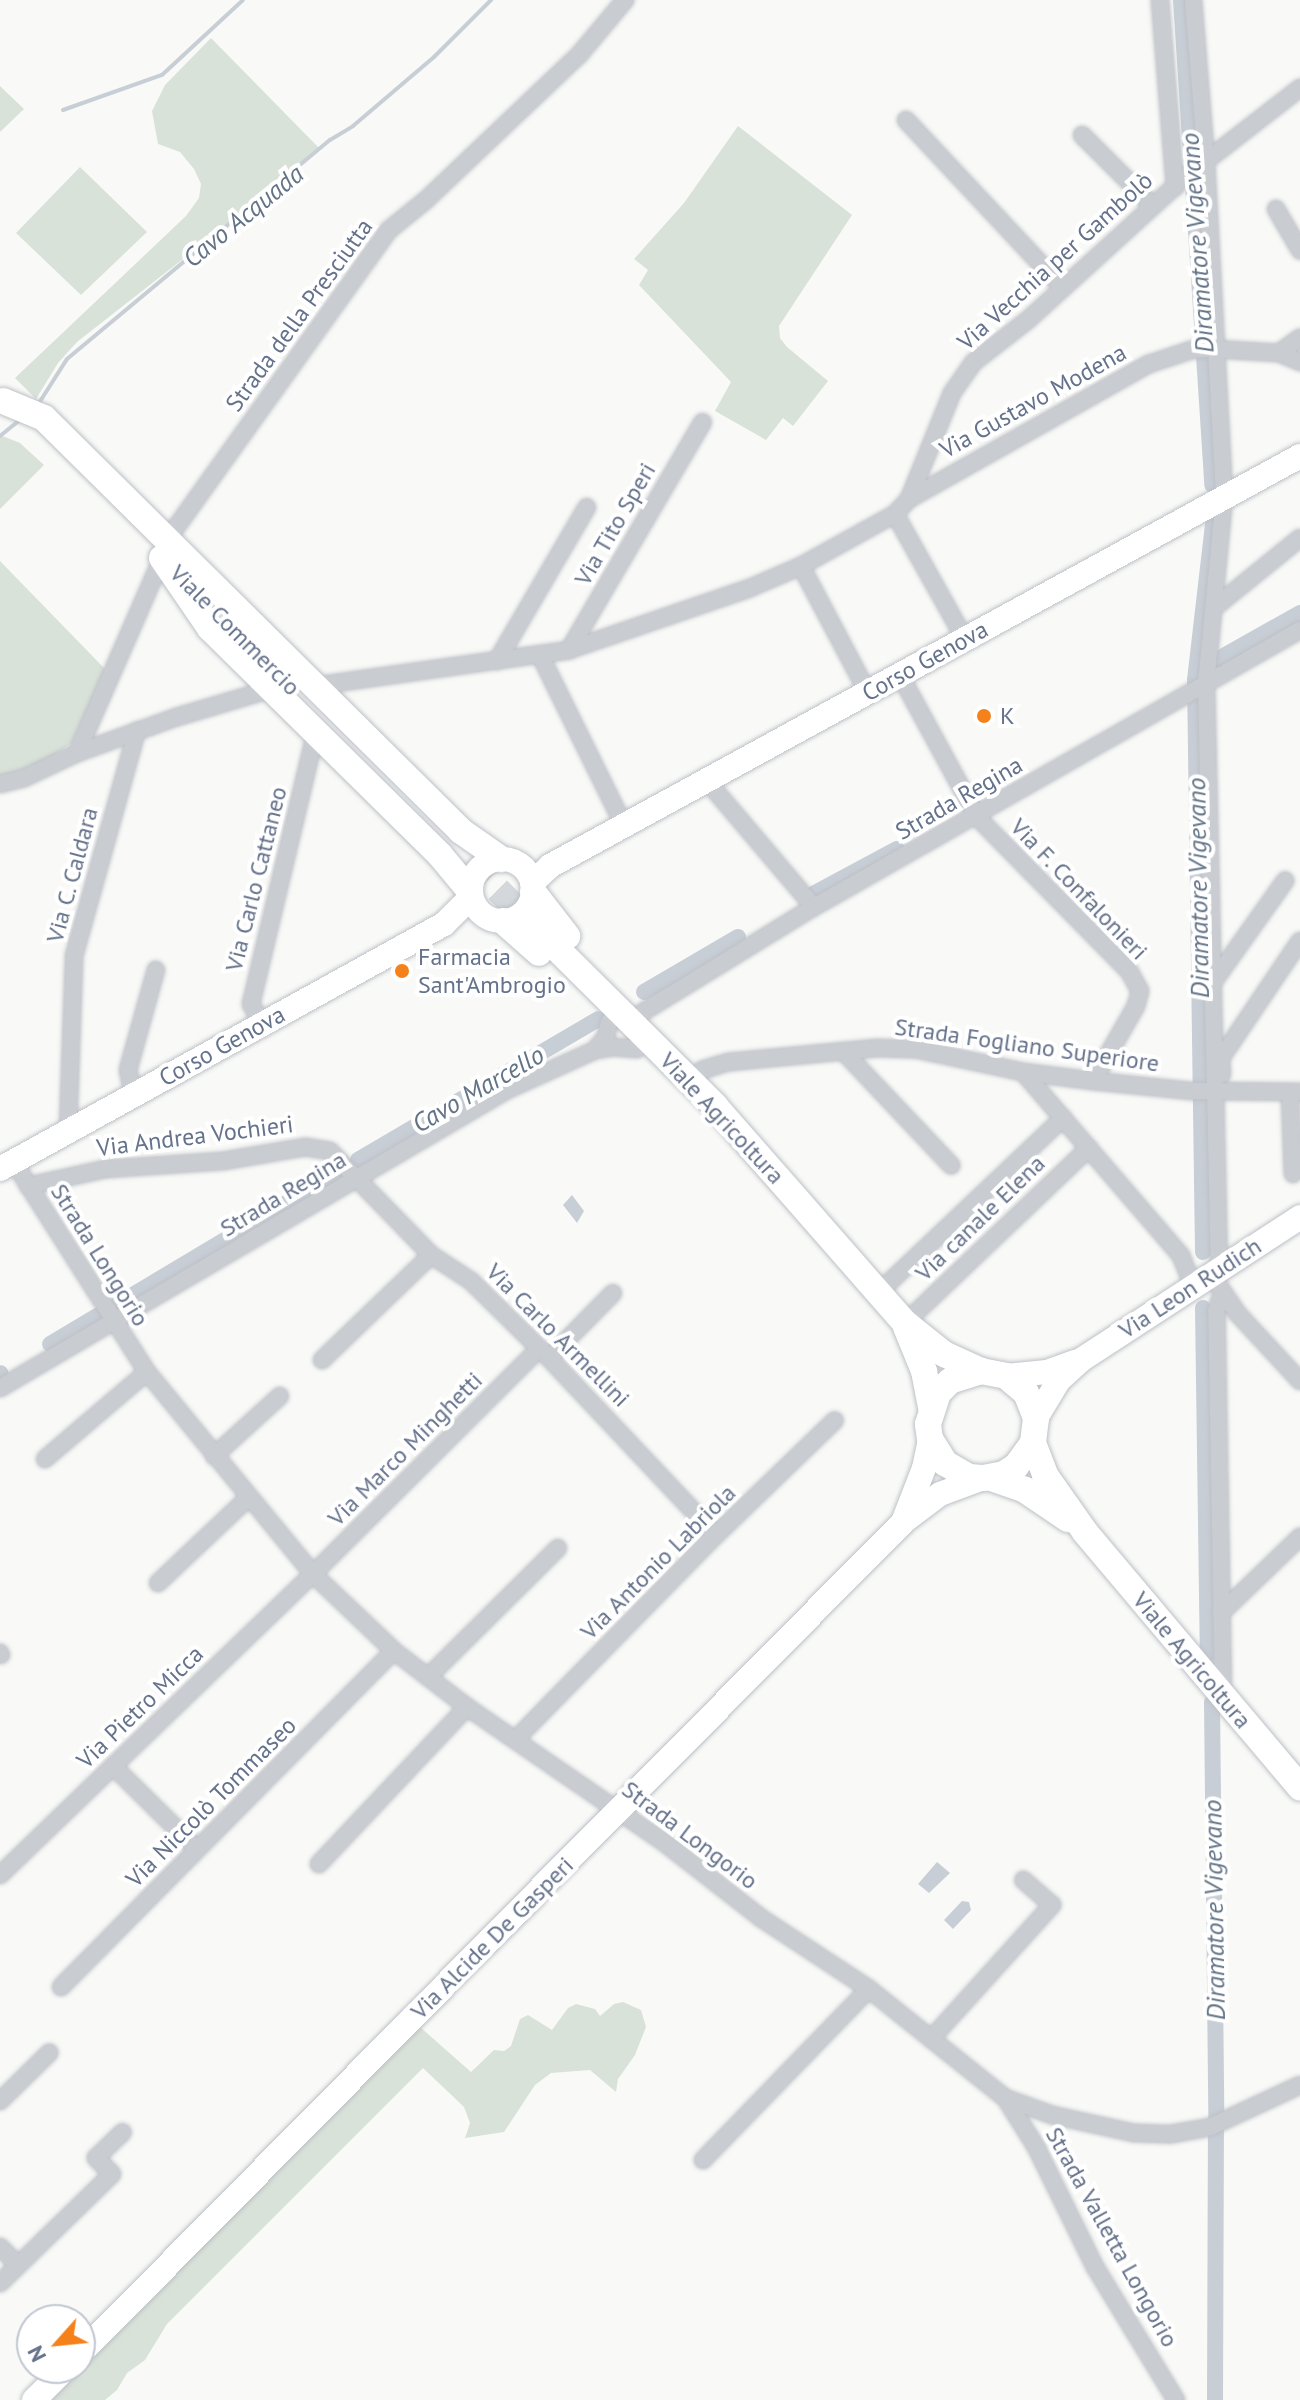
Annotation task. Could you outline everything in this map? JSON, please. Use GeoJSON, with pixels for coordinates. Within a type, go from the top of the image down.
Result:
{"type":"FeatureCollection","features":[{"type":"Feature","properties":{"kind":"main road","name":"Viale Commercio"},"geometry":{"type":"LineString","coordinates":[[9,404],[38,424],[164,549],[470,862]]}},
{"type":"Feature","properties":{"kind":"main road","name":"Corso Genova"},"geometry":{"type":"LineString","coordinates":[[7,1165],[444,924],[482,906],[523,913],[530,882],[550,866],[1300,456]]}},
{"type":"Feature","properties":{"kind":"main road"},"geometry":{"type":"LineString","coordinates":[[164,549],[314,686],[461,831],[530,882],[559,928],[718,1089],[744,1139]]}},
{"type":"Feature","properties":{"kind":"main road"},"geometry":{"type":"LineString","coordinates":[[164,549],[210,628],[440,855],[482,906],[609,1022],[698,1109],[744,1139]]}},
{"type":"Feature","properties":{"kind":"main road","name":"Corso Genova"},"geometry":{"type":"LineString","coordinates":[[482,906],[475,873],[482,866],[501,859]]}},
{"type":"Feature","properties":{"kind":"main road","name":"Viale Agricoltura"},"geometry":{"type":"LineString","coordinates":[[530,922],[693,1084],[905,1323],[944,1354],[993,1373],[1026,1393],[1045,1475],[1085,1532],[1300,1787]]}},
{"type":"Feature","properties":{"kind":"main road","name":"Via Leon Rudich"},"geometry":{"type":"LineString","coordinates":[[1081,1360],[1211,1280],[1300,1217]]}},
{"type":"Feature","properties":{"kind":"main road","name":"Viale Agricoltura"},"geometry":{"type":"LineString","coordinates":[[905,1323],[924,1371],[931,1408],[930,1439],[936,1452],[956,1471],[1025,1490],[1085,1532]]}},
{"type":"Feature","properties":{"kind":"main road"},"geometry":{"type":"LineString","coordinates":[[931,1408],[950,1381],[993,1373],[1047,1372],[1081,1360]]}},
{"type":"Feature","properties":{"kind":"main road"},"geometry":{"type":"LineString","coordinates":[[987,1478],[1016,1466],[1059,1380],[1081,1360]]}},
{"type":"Feature","properties":{"kind":"main road","name":"Via Alcide De Gasperi"},"geometry":{"type":"LineString","coordinates":[[903,1522],[924,1468],[930,1439]]}},
{"type":"Feature","properties":{"kind":"main road","name":"Via Alcide De Gasperi"},"geometry":{"type":"LineString","coordinates":[[96,2338],[903,1522],[940,1494],[987,1478]]}},
{"type":"Feature","properties":{"kind":"main road"},"geometry":{"type":"LineString","coordinates":[[34,2400],[50,2384]]}},
{"type":"Feature","properties":{"kind":"street","name":"Strada della Presciutta"},"geometry":{"type":"LineString","coordinates":[[77,753],[164,549],[389,230],[426,200],[579,55],[625,0]]}},
{"type":"Feature","properties":{"kind":"street"},"geometry":{"type":"LineString","coordinates":[[1160,0],[1179,182]]}},
{"type":"Feature","properties":{"kind":"street"},"geometry":{"type":"LineString","coordinates":[[1193,0],[1224,497],[1215,607],[1204,685],[1211,985],[1211,1280],[1216,1311],[1221,1694]]}},
{"type":"Feature","properties":{"kind":"street","name":"Via Vecchia per Gambolò"},"geometry":{"type":"LineString","coordinates":[[314,686],[569,650],[659,622],[801,566],[895,514],[909,499],[952,393],[974,362],[1063,288],[1179,182],[1300,88]]}},
{"type":"Feature","properties":{"kind":"street"},"geometry":{"type":"LineString","coordinates":[[906,120],[1063,288]]}},
{"type":"Feature","properties":{"kind":"street"},"geometry":{"type":"LineString","coordinates":[[1082,135],[1153,206]]}},
{"type":"Feature","properties":{"kind":"street"},"geometry":{"type":"LineString","coordinates":[[1276,209],[1300,250]]}},
{"type":"Feature","properties":{"kind":"street"},"geometry":{"type":"LineString","coordinates":[[1279,353],[1300,338]]}},
{"type":"Feature","properties":{"kind":"street","name":"Via Gustavo Modena"},"geometry":{"type":"LineString","coordinates":[[909,499],[1113,381],[1149,364],[1191,350],[1279,353],[1300,362]]}},
{"type":"Feature","properties":{"kind":"street","name":"Via Tito Speri"},"geometry":{"type":"LineString","coordinates":[[569,650],[703,422]]}},
{"type":"Feature","properties":{"kind":"street"},"geometry":{"type":"LineString","coordinates":[[497,661],[587,507]]}},
{"type":"Feature","properties":{"kind":"street"},"geometry":{"type":"LineString","coordinates":[[895,514],[965,639]]}},
{"type":"Feature","properties":{"kind":"street"},"geometry":{"type":"LineString","coordinates":[[1215,607],[1300,538]]}},
{"type":"Feature","properties":{"kind":"street"},"geometry":{"type":"LineString","coordinates":[[801,566],[868,693]]}},
{"type":"Feature","properties":{"kind":"street","name":"Strada Regina"},"geometry":{"type":"LineString","coordinates":[[643,1012],[814,907],[977,817],[1300,630]]}},
{"type":"Feature","properties":{"kind":"street"},"geometry":{"type":"LineString","coordinates":[[540,655],[624,826]]}},
{"type":"Feature","properties":{"kind":"street"},"geometry":{"type":"LineString","coordinates":[[900,675],[977,817]]}},
{"type":"Feature","properties":{"kind":"street"},"geometry":{"type":"LineString","coordinates":[[347,719],[349,697],[369,680]]}},
{"type":"Feature","properties":{"kind":"street"},"geometry":{"type":"LineString","coordinates":[[0,784],[24,778],[77,753],[137,731],[271,689]]}},
{"type":"Feature","properties":{"kind":"street","name":"Via C. Caldara"},"geometry":{"type":"LineString","coordinates":[[68,1131],[74,956],[137,731]]}},
{"type":"Feature","properties":{"kind":"street","name":"Via Carlo Cattaneo"},"geometry":{"type":"LineString","coordinates":[[262,1024],[251,1004],[313,743]]}},
{"type":"Feature","properties":{"kind":"street"},"geometry":{"type":"LineString","coordinates":[[707,781],[814,907]]}},
{"type":"Feature","properties":{"kind":"street","name":"Via F. Confalonieri"},"geometry":{"type":"LineString","coordinates":[[977,817],[1129,971],[1140,991],[1136,1006],[1093,1081]]}},
{"type":"Feature","properties":{"kind":"street"},"geometry":{"type":"LineString","coordinates":[[1211,985],[1285,881]]}},
{"type":"Feature","properties":{"kind":"street"},"geometry":{"type":"LineString","coordinates":[[1209,1091],[1221,1058],[1300,941]]}},
{"type":"Feature","properties":{"kind":"street"},"geometry":{"type":"LineString","coordinates":[[133,1095],[128,1070],[156,970]]}},
{"type":"Feature","properties":{"kind":"street"},"geometry":{"type":"LineString","coordinates":[[595,1050],[606,1037],[609,1022]]}},
{"type":"Feature","properties":{"kind":"street","name":"Strada Regina"},"geometry":{"type":"LineString","coordinates":[[0,1388],[507,1090],[595,1050],[613,1047],[637,1049]]}},
{"type":"Feature","properties":{"kind":"street","name":"Strada Fogliano Superiore"},"geometry":{"type":"LineString","coordinates":[[702,1070],[729,1062],[877,1048],[915,1049],[1023,1072],[1093,1081],[1209,1091],[1295,1092]]}},
{"type":"Feature","properties":{"kind":"street"},"geometry":{"type":"LineString","coordinates":[[844,1052],[951,1165]]}},
{"type":"Feature","properties":{"kind":"street"},"geometry":{"type":"LineString","coordinates":[[1023,1072],[1181,1256],[1211,1280],[1300,1381]]}},
{"type":"Feature","properties":{"kind":"street"},"geometry":{"type":"LineString","coordinates":[[1293,1174],[1295,1092]]}},
{"type":"Feature","properties":{"kind":"street"},"geometry":{"type":"LineString","coordinates":[[878,1293],[1063,1118]]}},
{"type":"Feature","properties":{"kind":"street","name":"Via Andrea Vochieri"},"geometry":{"type":"LineString","coordinates":[[28,1186],[105,1169],[223,1161],[305,1147],[336,1154],[358,1178]]}},
{"type":"Feature","properties":{"kind":"street","name":"Via canale Elena"},"geometry":{"type":"LineString","coordinates":[[905,1323],[1089,1148]]}},
{"type":"Feature","properties":{"kind":"street","name":"Strada Longorio"},"geometry":{"type":"LineString","coordinates":[[7,1165],[28,1186],[147,1372],[313,1574],[394,1651],[761,1918],[869,1989],[1005,2098],[1052,2115],[1134,2133],[1171,2134],[1210,2127],[1300,2085]]}},
{"type":"Feature","properties":{"kind":"street","name":"Via Carlo Armellini"},"geometry":{"type":"LineString","coordinates":[[358,1178],[431,1255],[471,1281],[549,1358],[716,1535]]}},
{"type":"Feature","properties":{"kind":"street"},"geometry":{"type":"LineString","coordinates":[[322,1360],[431,1255]]}},
{"type":"Feature","properties":{"kind":"street"},"geometry":{"type":"LineString","coordinates":[[549,1358],[613,1293]]}},
{"type":"Feature","properties":{"kind":"street","name":"Via Marco Minghetti"},"geometry":{"type":"LineString","coordinates":[[313,1574],[531,1357]]}},
{"type":"Feature","properties":{"kind":"street"},"geometry":{"type":"LineString","coordinates":[[45,1459],[147,1372]]}},
{"type":"Feature","properties":{"kind":"street"},"geometry":{"type":"LineString","coordinates":[[214,1456],[280,1396]]}},
{"type":"Feature","properties":{"kind":"street","name":"Via Antonio Labriola"},"geometry":{"type":"LineString","coordinates":[[516,1739],[716,1535],[835,1420]]}},
{"type":"Feature","properties":{"kind":"street"},"geometry":{"type":"LineString","coordinates":[[158,1583],[249,1497]]}},
{"type":"Feature","properties":{"kind":"street"},"geometry":{"type":"LineString","coordinates":[[1221,1613],[1300,1537]]}},
{"type":"Feature","properties":{"kind":"street"},"geometry":{"type":"LineString","coordinates":[[428,1677],[558,1548]]}},
{"type":"Feature","properties":{"kind":"street","name":"Via Pietro Micca"},"geometry":{"type":"LineString","coordinates":[[0,1875],[313,1574]]}},
{"type":"Feature","properties":{"kind":"street","name":"Via Niccolò Tommaseo"},"geometry":{"type":"LineString","coordinates":[[61,1987],[394,1651]]}},
{"type":"Feature","properties":{"kind":"street"},"geometry":{"type":"LineString","coordinates":[[319,1864],[467,1707]]}},
{"type":"Feature","properties":{"kind":"street"},"geometry":{"type":"LineString","coordinates":[[113,1766],[197,1849]]}},
{"type":"Feature","properties":{"kind":"street"},"geometry":{"type":"LineString","coordinates":[[931,2039],[1052,1905],[1023,1880]]}},
{"type":"Feature","properties":{"kind":"street"},"geometry":{"type":"LineString","coordinates":[[703,2160],[869,1989]]}},
{"type":"Feature","properties":{"kind":"street"},"geometry":{"type":"LineString","coordinates":[[0,2101],[49,2053]]}},
{"type":"Feature","properties":{"kind":"street","name":"Strada Valletta Longorio"},"geometry":{"type":"LineString","coordinates":[[1005,2098],[1036,2147],[1095,2267],[1176,2400]]}},
{"type":"Feature","properties":{"kind":"street"},"geometry":{"type":"LineString","coordinates":[[0,2283],[112,2174],[96,2158],[123,2132]]}},
{"type":"Feature","properties":{"kind":"street"},"geometry":{"type":"LineString","coordinates":[[0,2247],[18,2265]]}},
{"type":"Feature","properties":{"kind":"shaded area"},"geometry":{"type":"Polygon","coordinates":[[[211,38],[319,148],[280,183],[77,342],[58,363],[36,399],[15,378],[186,216],[199,198],[201,184],[194,169],[180,152],[158,144],[152,111],[165,85],[211,38]]]}},
{"type":"Feature","properties":{"kind":"shaded area"},"geometry":{"type":"Polygon","coordinates":[[[0,86],[24,109],[0,132],[0,86]]]}},
{"type":"Feature","properties":{"kind":"shaded area"},"geometry":{"type":"Polygon","coordinates":[[[738,126],[852,215],[779,326],[780,338],[787,347],[828,381],[793,426],[783,418],[766,440],[715,411],[731,382],[639,285],[648,270],[634,259],[684,203],[738,126]]]}},
{"type":"Feature","properties":{"kind":"shaded area"},"geometry":{"type":"Polygon","coordinates":[[[80,167],[147,232],[81,295],[16,233],[80,167]]]}},
{"type":"Feature","properties":{"kind":"shaded area"},"geometry":{"type":"Polygon","coordinates":[[[0,435],[20,443],[44,465],[0,509],[0,435]]]}},
{"type":"Feature","properties":{"kind":"shaded area"},"geometry":{"type":"Polygon","coordinates":[[[0,561],[106,670],[72,743],[31,771],[0,776],[0,561]]]}},
{"type":"Feature","properties":{"kind":"shaded area"},"geometry":{"type":"Polygon","coordinates":[[[572,1195],[584,1211],[577,1223],[563,1205],[572,1195]]]}},
{"type":"Feature","properties":{"kind":"shaded area"},"geometry":{"type":"Polygon","coordinates":[[[937,1862],[950,1873],[929,1893],[918,1884],[937,1862]]]}},
{"type":"Feature","properties":{"kind":"shaded area"},"geometry":{"type":"Polygon","coordinates":[[[962,1901],[969,1902],[971,1910],[953,1929],[944,1920],[962,1901]]]}},
{"type":"Feature","properties":{"kind":"shaded area"},"geometry":{"type":"Polygon","coordinates":[[[623,2002],[641,2010],[646,2027],[635,2055],[618,2079],[616,2092],[590,2070],[551,2073],[535,2085],[504,2132],[465,2138],[470,2123],[464,2107],[423,2068],[167,2324],[145,2360],[127,2373],[117,2390],[105,2400],[49,2400],[65,2384],[96,2384],[96,2353],[420,2027],[471,2072],[494,2050],[504,2051],[511,2046],[520,2019],[528,2015],[552,2030],[568,2008],[576,2004],[595,2009],[600,2016],[614,2004],[623,2002]]]}},
{"type":"Feature","properties":{"kind":"waterway"},"geometry":{"type":"LineString","coordinates":[[63,110],[162,75],[243,0]]}},
{"type":"Feature","properties":{"kind":"waterway","name":"Cavo Acquada"},"geometry":{"type":"LineString","coordinates":[[39,403],[67,359],[330,140],[353,126],[434,57],[491,0]]}},
{"type":"Feature","properties":{"kind":"waterway","name":"Diramatore Vigevano"},"geometry":{"type":"LineString","coordinates":[[1181,0],[1212,485]]}},
{"type":"Feature","properties":{"kind":"waterway","name":"Cavo Acquada"},"geometry":{"type":"LineString","coordinates":[[0,436],[20,420]]}},
{"type":"Feature","properties":{"kind":"waterway","name":"Diramatore Vigevano"},"geometry":{"type":"LineString","coordinates":[[1203,1252],[1195,680],[1213,525]]}},
{"type":"Feature","properties":{"kind":"waterway","name":"Cavo Marcello"},"geometry":{"type":"LineString","coordinates":[[1213,662],[1300,613]]}},
{"type":"Feature","properties":{"kind":"waterway","name":"Cavo Marcello"},"geometry":{"type":"LineString","coordinates":[[813,894],[897,849]]}},
{"type":"Feature","properties":{"kind":"waterway","name":"Cavo Marcello"},"geometry":{"type":"LineString","coordinates":[[644,992],[738,937]]}},
{"type":"Feature","properties":{"kind":"waterway","name":"Cavo Marcello"},"geometry":{"type":"LineString","coordinates":[[358,1160],[598,1019]]}},
{"type":"Feature","properties":{"kind":"waterway","name":"Cavo Marcello"},"geometry":{"type":"LineString","coordinates":[[116,1305],[342,1170]]}},
{"type":"Feature","properties":{"kind":"waterway","name":"Diramatore Vigevano"},"geometry":{"type":"LineString","coordinates":[[1203,1308],[1208,1654]]}},
{"type":"Feature","properties":{"kind":"waterway","name":"Cavo Marcello"},"geometry":{"type":"LineString","coordinates":[[50,1344],[97,1316]]}},
{"type":"Feature","properties":{"kind":"waterway","name":"Diramatore Vigevano"},"geometry":{"type":"LineString","coordinates":[[1212,1702],[1216,2117]]}},
{"type":"Feature","properties":{"kind":"waterway","name":"Diramatore Vigevano"},"geometry":{"type":"LineString","coordinates":[[1215,2400],[1216,2130]]}},
{"type":"Feature","properties":{"kind":"tunnel"},"geometry":{"type":"LineString","coordinates":[[470,862],[530,922]]}},
{"type":"Feature","properties":{"kind":"place","name":"K"},"geometry":{"type":"Point","coordinates":[984,716]}},
{"type":"Feature","properties":{"kind":"place","name":"Farmacia Sant'Ambrogio"},"geometry":{"type":"Point","coordinates":[402,971]}}]}
